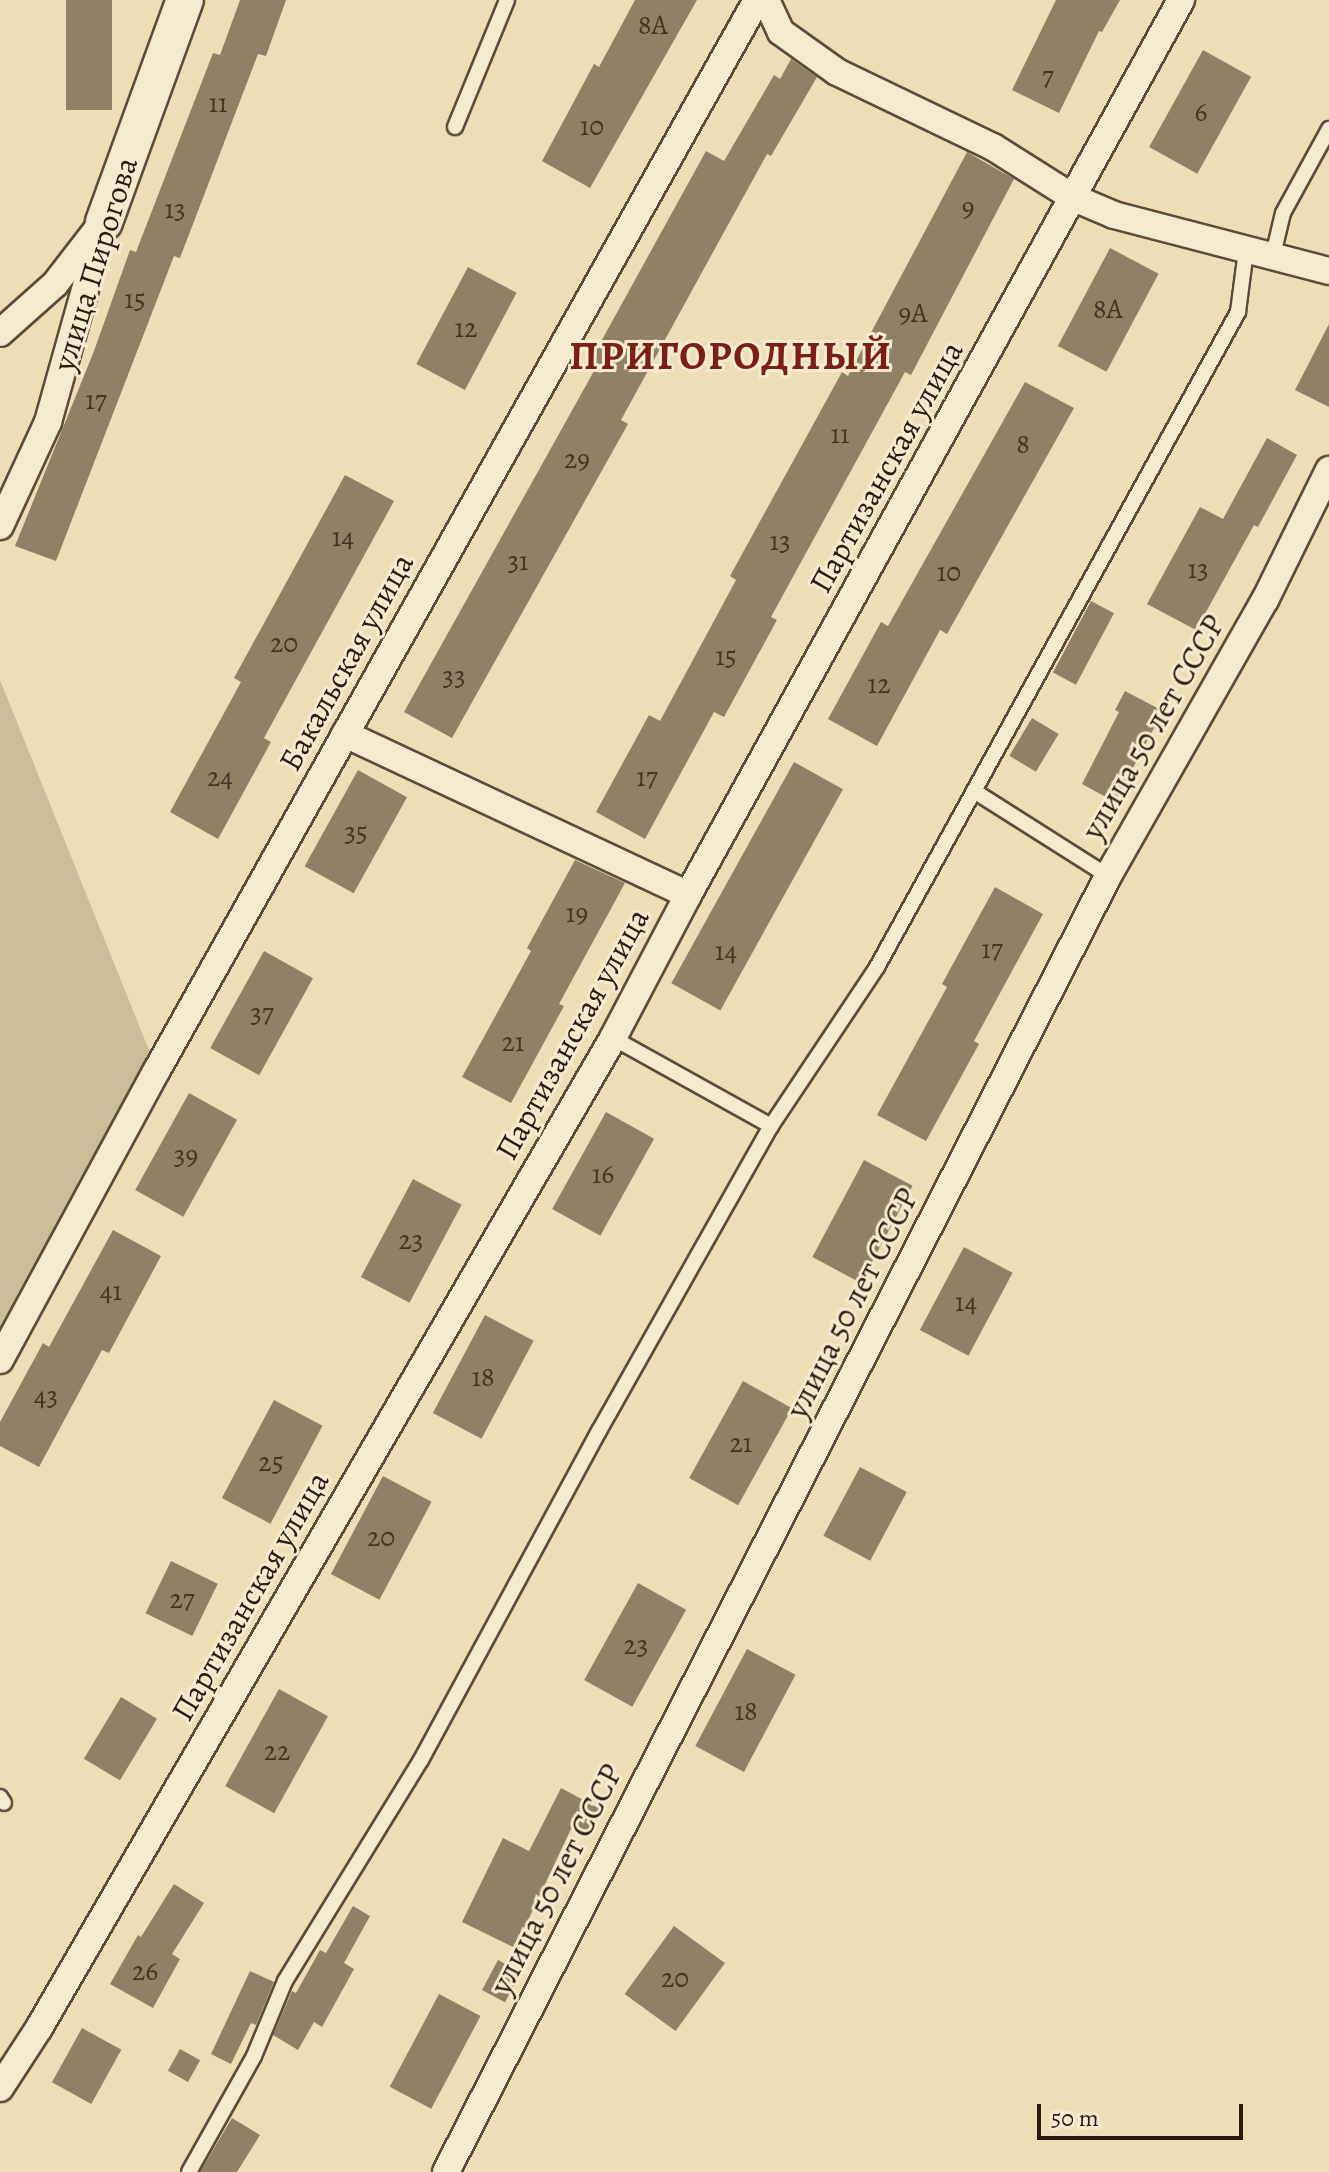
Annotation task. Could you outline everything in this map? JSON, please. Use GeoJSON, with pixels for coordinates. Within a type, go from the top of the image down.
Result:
{"type":"FeatureCollection","features":[{"type":"Feature","properties":{"kind":"street","name":"улица Пирогова"},"geometry":{"type":"LineString","coordinates":[[0,526],[48,422],[104,222],[185,0]]}},
{"type":"Feature","properties":{"kind":"street","name":"Бакальская улица"},"geometry":{"type":"LineString","coordinates":[[0,1360],[345,734],[757,0]]}},
{"type":"Feature","properties":{"kind":"street"},"geometry":{"type":"LineString","coordinates":[[766,0],[781,32],[837,72],[993,147],[1074,198],[1114,215],[1329,271]]}},
{"type":"Feature","properties":{"kind":"street","name":"Партизанская улица"},"geometry":{"type":"LineString","coordinates":[[0,2088],[55,2000],[613,1038],[688,895],[1181,0]]}},
{"type":"Feature","properties":{"kind":"street"},"geometry":{"type":"LineString","coordinates":[[0,333],[55,284],[104,222]]}},
{"type":"Feature","properties":{"kind":"street","name":"улица 50 лет СССР"},"geometry":{"type":"LineString","coordinates":[[446,2172],[1108,876],[1265,600],[1329,470]]}},
{"type":"Feature","properties":{"kind":"street"},"geometry":{"type":"LineString","coordinates":[[345,734],[688,895]]}},
{"type":"Feature","properties":{"kind":"lane"},"geometry":{"type":"LineString","coordinates":[[455,127],[507,0]]}},
{"type":"Feature","properties":{"kind":"lane"},"geometry":{"type":"LineString","coordinates":[[1273,255],[1283,213],[1329,129]]}},
{"type":"Feature","properties":{"kind":"lane"},"geometry":{"type":"LineString","coordinates":[[189,2172],[254,2056],[285,1981],[421,1760],[599,1431],[771,1126],[877,967],[1238,312],[1246,250]]}},
{"type":"Feature","properties":{"kind":"lane"},"geometry":{"type":"LineString","coordinates":[[974,791],[1108,876]]}},
{"type":"Feature","properties":{"kind":"lane"},"geometry":{"type":"LineString","coordinates":[[613,1038],[771,1126]]}},
{"type":"Feature","properties":{"kind":"shaded area"},"geometry":{"type":"Polygon","coordinates":[[[0,680],[157,1070],[0,1335],[0,680]]]}},
{"type":"Feature","properties":{"kind":"building"},"geometry":{"type":"Polygon","coordinates":[[[66,0],[112,0],[112,110],[66,110],[66,0]]]}},
{"type":"Feature","properties":{"kind":"building"},"geometry":{"type":"Polygon","coordinates":[[[240,0],[286,0],[266,56],[258,54],[180,258],[174,256],[56,561],[15,546],[94,351],[130,250],[136,252],[213,53],[220,55],[240,0]]]}},
{"type":"Feature","properties":{"kind":"building"},"geometry":{"type":"Polygon","coordinates":[[[635,0],[697,0],[590,188],[542,161],[594,64],[599,67],[635,0]]]}},
{"type":"Feature","properties":{"kind":"building"},"geometry":{"type":"Polygon","coordinates":[[[1056,0],[1120,0],[1102,32],[1099,31],[1059,113],[1012,90],[1056,0]]]}},
{"type":"Feature","properties":{"kind":"building"},"geometry":{"type":"Polygon","coordinates":[[[1203,50],[1251,77],[1197,174],[1149,147],[1203,50]]]}},
{"type":"Feature","properties":{"kind":"building"},"geometry":{"type":"Polygon","coordinates":[[[791,59],[817,77],[771,156],[767,154],[621,420],[628,424],[452,738],[404,712],[594,371],[587,367],[706,151],[724,161],[774,75],[780,79],[791,59]]]}},
{"type":"Feature","properties":{"kind":"building"},"geometry":{"type":"Polygon","coordinates":[[[967,152],[1014,179],[911,375],[905,372],[771,617],[777,620],[724,717],[714,712],[645,839],[596,812],[649,715],[660,721],[736,580],[730,576],[842,372],[848,376],[967,152]]]}},
{"type":"Feature","properties":{"kind":"building"},"geometry":{"type":"Polygon","coordinates":[[[1110,248],[1159,274],[1106,372],[1058,346],[1110,248]]]}},
{"type":"Feature","properties":{"kind":"building"},"geometry":{"type":"Polygon","coordinates":[[[468,267],[517,293],[465,390],[416,364],[468,267]]]}},
{"type":"Feature","properties":{"kind":"building"},"geometry":{"type":"Polygon","coordinates":[[[1329,324],[1329,407],[1295,390],[1329,324]]]}},
{"type":"Feature","properties":{"kind":"building"},"geometry":{"type":"Polygon","coordinates":[[[1025,382],[1074,408],[947,634],[940,630],[877,746],[828,719],[881,622],[888,626],[1025,382]]]}},
{"type":"Feature","properties":{"kind":"building"},"geometry":{"type":"Polygon","coordinates":[[[1267,438],[1297,455],[1196,630],[1147,604],[1200,507],[1223,519],[1267,438]]]}},
{"type":"Feature","properties":{"kind":"building"},"geometry":{"type":"Polygon","coordinates":[[[345,475],[394,501],[264,738],[271,742],[218,839],[170,812],[241,682],[234,678],[345,475]]]}},
{"type":"Feature","properties":{"kind":"building"},"geometry":{"type":"Polygon","coordinates":[[[1091,601],[1114,613],[1076,685],[1053,673],[1091,601]]]}},
{"type":"Feature","properties":{"kind":"building"},"geometry":{"type":"Polygon","coordinates":[[[1125,691],[1163,711],[1115,802],[1082,784],[1119,712],[1115,710],[1125,691]]]}},
{"type":"Feature","properties":{"kind":"building"},"geometry":{"type":"Polygon","coordinates":[[[1032,718],[1059,734],[1036,772],[1009,756],[1032,718]]]}},
{"type":"Feature","properties":{"kind":"building"},"geometry":{"type":"Polygon","coordinates":[[[794,762],[843,789],[720,1010],[671,983],[794,762]]]}},
{"type":"Feature","properties":{"kind":"building"},"geometry":{"type":"Polygon","coordinates":[[[358,770],[407,797],[354,893],[305,866],[358,770]]]}},
{"type":"Feature","properties":{"kind":"building"},"geometry":{"type":"Polygon","coordinates":[[[575,860],[625,883],[559,1004],[564,1006],[511,1103],[462,1077],[531,951],[527,948],[575,860]]]}},
{"type":"Feature","properties":{"kind":"building"},"geometry":{"type":"Polygon","coordinates":[[[995,887],[1043,914],[974,1041],[979,1044],[926,1141],[877,1115],[947,987],[942,984],[995,887]]]}},
{"type":"Feature","properties":{"kind":"building"},"geometry":{"type":"Polygon","coordinates":[[[264,951],[313,978],[259,1075],[210,1048],[264,951]]]}},
{"type":"Feature","properties":{"kind":"building"},"geometry":{"type":"Polygon","coordinates":[[[189,1093],[237,1120],[183,1217],[135,1190],[189,1093]]]}},
{"type":"Feature","properties":{"kind":"building"},"geometry":{"type":"Polygon","coordinates":[[[606,1112],[654,1139],[600,1236],[552,1209],[606,1112]]]}},
{"type":"Feature","properties":{"kind":"building"},"geometry":{"type":"Polygon","coordinates":[[[864,1160],[913,1186],[861,1283],[812,1257],[864,1160]]]}},
{"type":"Feature","properties":{"kind":"building"},"geometry":{"type":"Polygon","coordinates":[[[413,1179],[462,1205],[409,1303],[361,1277],[413,1179]]]}},
{"type":"Feature","properties":{"kind":"building"},"geometry":{"type":"Polygon","coordinates":[[[113,1230],[161,1256],[109,1353],[102,1350],[39,1467],[0,1446],[0,1422],[43,1343],[49,1347],[113,1230]]]}},
{"type":"Feature","properties":{"kind":"building"},"geometry":{"type":"Polygon","coordinates":[[[964,1247],[1013,1273],[968,1356],[920,1330],[964,1247]]]}},
{"type":"Feature","properties":{"kind":"building"},"geometry":{"type":"Polygon","coordinates":[[[485,1315],[534,1341],[481,1439],[433,1413],[485,1315]]]}},
{"type":"Feature","properties":{"kind":"building"},"geometry":{"type":"Polygon","coordinates":[[[743,1381],[792,1408],[738,1505],[689,1478],[743,1381]]]}},
{"type":"Feature","properties":{"kind":"building"},"geometry":{"type":"Polygon","coordinates":[[[274,1400],[323,1426],[270,1524],[222,1498],[274,1400]]]}},
{"type":"Feature","properties":{"kind":"building"},"geometry":{"type":"Polygon","coordinates":[[[860,1467],[907,1492],[870,1561],[823,1536],[860,1467]]]}},
{"type":"Feature","properties":{"kind":"building"},"geometry":{"type":"Polygon","coordinates":[[[383,1476],[432,1502],[379,1600],[331,1574],[383,1476]]]}},
{"type":"Feature","properties":{"kind":"building"},"geometry":{"type":"Polygon","coordinates":[[[171,1561],[218,1584],[192,1636],[146,1613],[171,1561]]]}},
{"type":"Feature","properties":{"kind":"building"},"geometry":{"type":"Polygon","coordinates":[[[638,1583],[686,1610],[632,1707],[584,1680],[638,1583]]]}},
{"type":"Feature","properties":{"kind":"building"},"geometry":{"type":"Polygon","coordinates":[[[747,1649],[796,1675],[744,1772],[695,1746],[747,1649]]]}},
{"type":"Feature","properties":{"kind":"building"},"geometry":{"type":"Polygon","coordinates":[[[279,1689],[328,1716],[274,1813],[225,1786],[279,1689]]]}},
{"type":"Feature","properties":{"kind":"building"},"geometry":{"type":"Polygon","coordinates":[[[121,1697],[157,1719],[120,1780],[84,1759],[121,1697]]]}},
{"type":"Feature","properties":{"kind":"building"},"geometry":{"type":"Polygon","coordinates":[[[561,1788],[602,1810],[588,1838],[571,1829],[515,1948],[462,1922],[503,1838],[529,1851],[561,1788]]]}},
{"type":"Feature","properties":{"kind":"building"},"geometry":{"type":"Polygon","coordinates":[[[174,1884],[204,1903],[172,1954],[180,1959],[153,2008],[110,1984],[138,1935],[141,1937],[174,1884]]]}},
{"type":"Feature","properties":{"kind":"building"},"geometry":{"type":"Polygon","coordinates":[[[353,1906],[370,1916],[344,1963],[354,1969],[322,2027],[314,2022],[298,2050],[273,2035],[292,1991],[296,1993],[320,1950],[326,1953],[353,1906]]]}},
{"type":"Feature","properties":{"kind":"building"},"geometry":{"type":"Polygon","coordinates":[[[674,1926],[725,1963],[676,2031],[625,1994],[674,1926]]]}},
{"type":"Feature","properties":{"kind":"building"},"geometry":{"type":"Polygon","coordinates":[[[498,1960],[521,1972],[505,2002],[482,1990],[498,1960]]]}},
{"type":"Feature","properties":{"kind":"building"},"geometry":{"type":"Polygon","coordinates":[[[250,1971],[274,1982],[256,2025],[251,2023],[231,2064],[211,2054],[250,1971]]]}},
{"type":"Feature","properties":{"kind":"building"},"geometry":{"type":"Polygon","coordinates":[[[439,1994],[480,2016],[431,2109],[390,2087],[439,1994]]]}},
{"type":"Feature","properties":{"kind":"building"},"geometry":{"type":"Polygon","coordinates":[[[82,2028],[121,2050],[91,2104],[52,2082],[82,2028]]]}},
{"type":"Feature","properties":{"kind":"building"},"geometry":{"type":"Polygon","coordinates":[[[180,2049],[200,2060],[188,2082],[168,2071],[180,2049]]]}},
{"type":"Feature","properties":{"kind":"building"},"geometry":{"type":"Polygon","coordinates":[[[232,2118],[260,2135],[237,2172],[200,2172],[232,2118]]]}},
{"type":"Feature","properties":{"kind":"district","name":"ПРИГОРОДНЫЙ"},"geometry":{"type":"Point","coordinates":[731,356]}}]}
